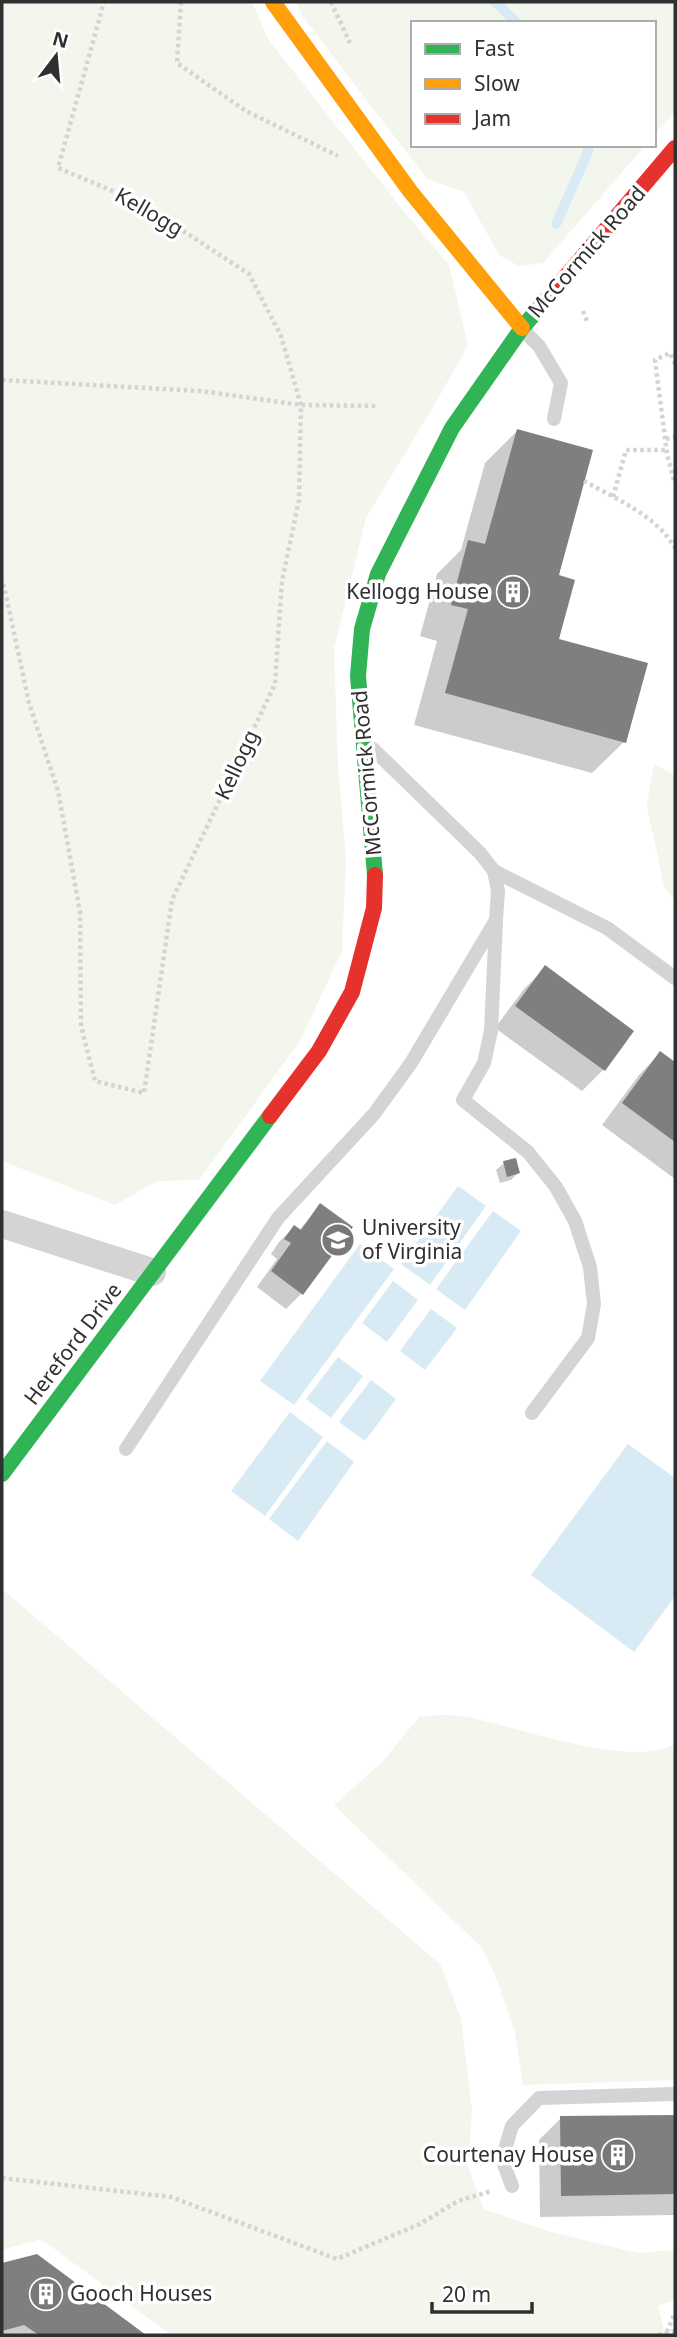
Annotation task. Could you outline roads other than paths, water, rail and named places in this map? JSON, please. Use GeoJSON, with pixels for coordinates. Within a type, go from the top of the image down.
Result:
{"type":"FeatureCollection","features":[{"type":"Feature","properties":{"kind":"street"},"geometry":{"type":"LineString","coordinates":[[274,2],[410,191],[522,328]]}},
{"type":"Feature","properties":{"kind":"street","name":"McCormick Road"},"geometry":{"type":"LineString","coordinates":[[152,1272],[319,1051],[352,992],[374,908],[375,859],[358,676],[362,629],[378,574],[453,428],[522,328],[675,148]]}},
{"type":"Feature","properties":{"kind":"street"},"geometry":{"type":"LineString","coordinates":[[2,1224],[152,1272]]}},
{"type":"Feature","properties":{"kind":"street","name":"Hereford Drive"},"geometry":{"type":"LineString","coordinates":[[2,1474],[152,1272]]}},
{"type":"Feature","properties":{"kind":"lane"},"geometry":{"type":"LineString","coordinates":[[522,328],[539,346],[561,383],[554,419]]}},
{"type":"Feature","properties":{"kind":"lane"},"geometry":{"type":"LineString","coordinates":[[364,741],[480,853],[494,872],[498,891],[491,1031],[484,1063],[464,1100],[528,1152],[556,1187],[575,1221],[590,1267],[594,1304],[587,1338],[532,1413]]}},
{"type":"Feature","properties":{"kind":"lane"},"geometry":{"type":"LineString","coordinates":[[494,872],[607,928],[675,978]]}},
{"type":"Feature","properties":{"kind":"lane"},"geometry":{"type":"LineString","coordinates":[[126,1449],[278,1218],[374,1114],[411,1063],[496,920]]}},
{"type":"Feature","properties":{"kind":"lane"},"geometry":{"type":"LineString","coordinates":[[512,2186],[502,2159],[512,2126],[539,2098],[675,2094]]}},
{"type":"Feature","properties":{"kind":"waterway"},"geometry":{"type":"LineString","coordinates":[[495,2],[515,21]]}},
{"type":"Feature","properties":{"kind":"waterway"},"geometry":{"type":"LineString","coordinates":[[556,224],[588,147]]}},
{"type":"Feature","properties":{"kind":"place","name":"Kellogg House"},"geometry":{"type":"Point","coordinates":[513,592]}},
{"type":"Feature","properties":{"kind":"place","name":"University of Virginia"},"geometry":{"type":"Point","coordinates":[338,1240]}},
{"type":"Feature","properties":{"kind":"place","name":"Courtenay House"},"geometry":{"type":"Point","coordinates":[618,2155]}},
{"type":"Feature","properties":{"kind":"place","name":"Gooch Houses"},"geometry":{"type":"Point","coordinates":[46,2294]}}]}
